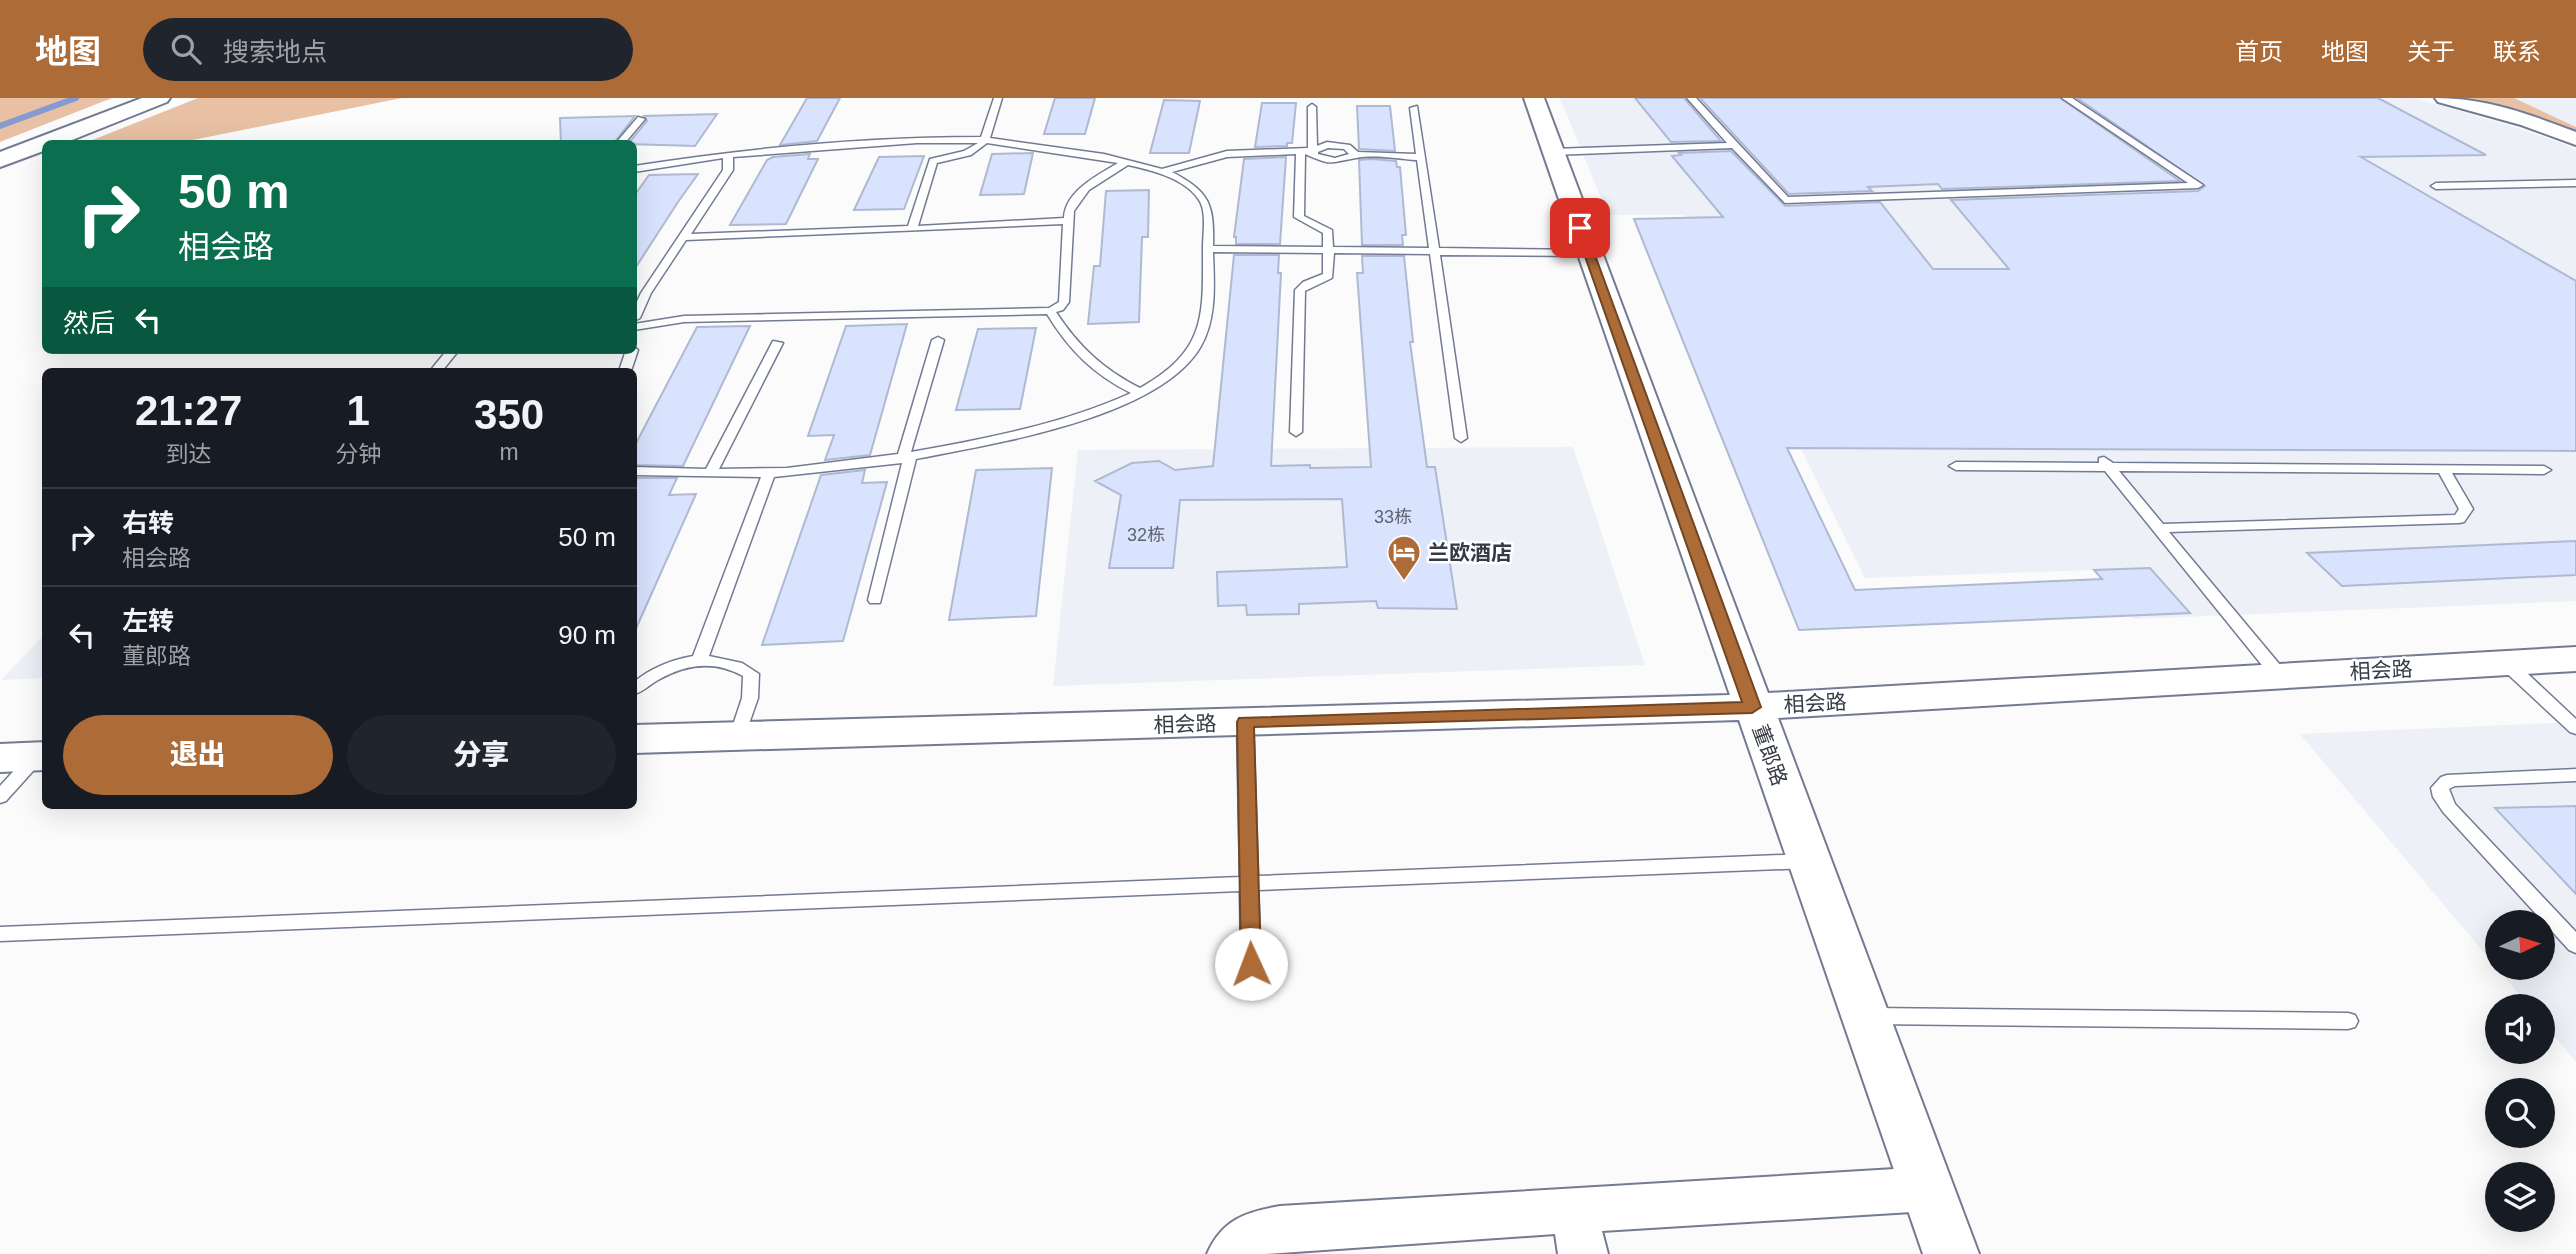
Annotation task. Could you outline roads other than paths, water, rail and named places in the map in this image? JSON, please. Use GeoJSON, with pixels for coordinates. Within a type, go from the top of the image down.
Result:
{"type":"FeatureCollection","features":[{"type":"Feature","properties":{"kind":"street"},"geometry":{"type":"LineString","coordinates":[[0,151],[137,98]]}},
{"type":"Feature","properties":{"kind":"street"},"geometry":{"type":"LineString","coordinates":[[52,140],[160,98]]}},
{"type":"Feature","properties":{"kind":"street","name":"董郎路"},"geometry":{"type":"LineString","coordinates":[[1534,98],[1951,1254]]}},
{"type":"Feature","properties":{"kind":"street"},"geometry":{"type":"LineString","coordinates":[[2445,98],[2528,121],[2576,139]]}},
{"type":"Feature","properties":{"kind":"street"},"geometry":{"type":"LineString","coordinates":[[0,160],[42,144]]}},
{"type":"Feature","properties":{"kind":"street","name":"相会路"},"geometry":{"type":"LineString","coordinates":[[637,739],[1752,707],[2576,659]]}},
{"type":"Feature","properties":{"kind":"street"},"geometry":{"type":"LineString","coordinates":[[1232,1254],[1238,1244],[1254,1233],[1280,1229],[1579,1232],[1928,1189]]}},
{"type":"Feature","properties":{"kind":"lane"},"geometry":{"type":"LineString","coordinates":[[912,229],[933,161],[978,150],[985,140],[998,98]]}},
{"type":"Feature","properties":{"kind":"lane"},"geometry":{"type":"LineString","coordinates":[[1691,98],[1784,200],[2198,185],[2066,98]]}},
{"type":"Feature","properties":{"kind":"lane"},"geometry":{"type":"LineString","coordinates":[[1296,432],[1300,290],[1307,284],[1328,276],[1328,232],[1298,217],[1312,107]]}},
{"type":"Feature","properties":{"kind":"lane"},"geometry":{"type":"LineString","coordinates":[[1414,108],[1461,438]]}},
{"type":"Feature","properties":{"kind":"lane"},"geometry":{"type":"LineString","coordinates":[[623,140],[641,119]]}},
{"type":"Feature","properties":{"kind":"lane"},"geometry":{"type":"LineString","coordinates":[[637,168],[728,155],[918,140],[985,140],[1063,149],[1126,162],[1162,172],[1192,186],[1204,199],[1209,292],[1201,332],[1190,356],[1154,385],[1099,412],[907,459],[836,468],[769,472],[637,471]]}},
{"type":"Feature","properties":{"kind":"lane"},"geometry":{"type":"LineString","coordinates":[[1162,172],[1227,154],[1307,151],[1327,145],[1352,149],[1354,155]]}},
{"type":"Feature","properties":{"kind":"lane"},"geometry":{"type":"LineString","coordinates":[[1553,152],[1732,145]]}},
{"type":"Feature","properties":{"kind":"lane"},"geometry":{"type":"LineString","coordinates":[[1307,151],[1329,160],[1343,160],[1354,155],[1421,157]]}},
{"type":"Feature","properties":{"kind":"lane"},"geometry":{"type":"LineString","coordinates":[[637,312],[646,293],[728,170],[728,155]]}},
{"type":"Feature","properties":{"kind":"lane"},"geometry":{"type":"LineString","coordinates":[[637,327],[684,319],[1050,311],[1059,308],[1064,302],[1068,221],[1073,202],[1084,188],[1126,162]]}},
{"type":"Feature","properties":{"kind":"lane"},"geometry":{"type":"LineString","coordinates":[[2564,183],[2576,190]]}},
{"type":"Feature","properties":{"kind":"lane"},"geometry":{"type":"LineString","coordinates":[[2436,186],[2576,183]]}},
{"type":"Feature","properties":{"kind":"lane"},"geometry":{"type":"LineString","coordinates":[[684,236],[1068,221]]}},
{"type":"Feature","properties":{"kind":"lane"},"geometry":{"type":"LineString","coordinates":[[1208,248],[1589,253]]}},
{"type":"Feature","properties":{"kind":"lane"},"geometry":{"type":"LineString","coordinates":[[1050,311],[1071,345],[1087,363],[1139,392]]}},
{"type":"Feature","properties":{"kind":"lane"},"geometry":{"type":"LineString","coordinates":[[875,600],[907,459],[938,340]]}},
{"type":"Feature","properties":{"kind":"lane"},"geometry":{"type":"LineString","coordinates":[[712,472],[777,342]]}},
{"type":"Feature","properties":{"kind":"lane"},"geometry":{"type":"LineString","coordinates":[[438,368],[450,354]]}},
{"type":"Feature","properties":{"kind":"lane"},"geometry":{"type":"LineString","coordinates":[[2106,464],[2280,676]]}},
{"type":"Feature","properties":{"kind":"lane"},"geometry":{"type":"LineString","coordinates":[[1956,466],[2106,464],[2544,470]]}},
{"type":"Feature","properties":{"kind":"lane"},"geometry":{"type":"LineString","coordinates":[[2159,528],[2459,519],[2466,509],[2443,469]]}},
{"type":"Feature","properties":{"kind":"lane"},"geometry":{"type":"LineString","coordinates":[[699,661],[769,472]]}},
{"type":"Feature","properties":{"kind":"lane"},"geometry":{"type":"LineString","coordinates":[[637,686],[653,673],[676,664],[720,660],[737,665],[751,674],[750,698],[737,737]]}},
{"type":"Feature","properties":{"kind":"lane"},"geometry":{"type":"LineString","coordinates":[[2506,663],[2576,727]]}},
{"type":"Feature","properties":{"kind":"lane"},"geometry":{"type":"LineString","coordinates":[[1245,722],[1251,964]]}},
{"type":"Feature","properties":{"kind":"lane"},"geometry":{"type":"LineString","coordinates":[[0,797],[27,757]]}},
{"type":"Feature","properties":{"kind":"lane"},"geometry":{"type":"LineString","coordinates":[[2576,775],[2455,780],[2447,781],[2440,788],[2449,808],[2576,945]]}},
{"type":"Feature","properties":{"kind":"lane"},"geometry":{"type":"LineString","coordinates":[[0,934],[1808,861]]}},
{"type":"Feature","properties":{"kind":"lane"},"geometry":{"type":"LineString","coordinates":[[1864,1016],[2348,1021]]}},
{"type":"Feature","properties":{"kind":"waterway"},"geometry":{"type":"LineString","coordinates":[[0,126],[76,98]]}},
{"type":"Feature","properties":{"kind":"place","name":"兰欧酒店"},"geometry":{"type":"Point","coordinates":[1404,582]}}]}
